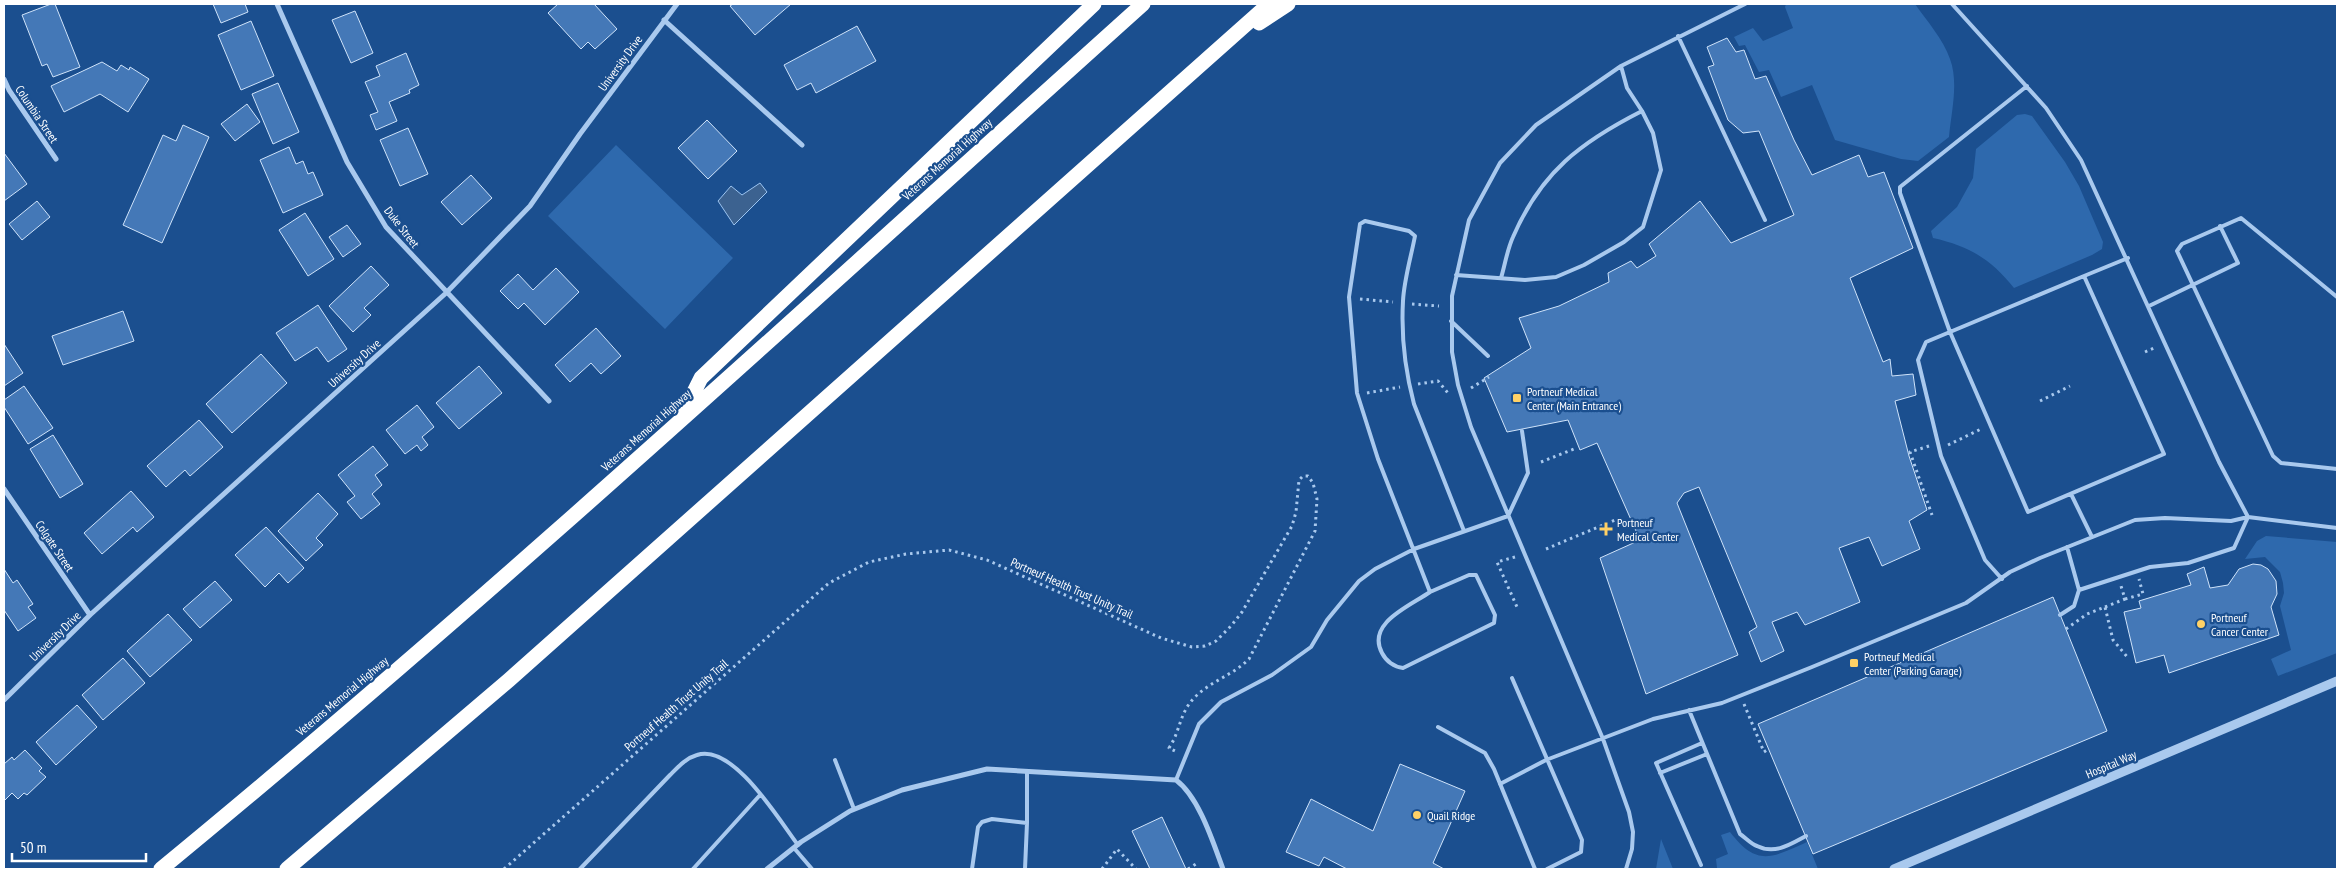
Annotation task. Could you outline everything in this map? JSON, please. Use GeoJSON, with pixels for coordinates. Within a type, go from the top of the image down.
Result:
{"type":"FeatureCollection","features":[{"type":"Feature","properties":{"kind":"highway"},"geometry":{"type":"LineString","coordinates":[[681,419],[701,378],[1094,4]]}},
{"type":"Feature","properties":{"kind":"highway","name":"Veterans Memorial Highway"},"geometry":{"type":"LineString","coordinates":[[161,869],[434,637],[681,419],[1143,4]]}},
{"type":"Feature","properties":{"kind":"highway"},"geometry":{"type":"LineString","coordinates":[[287,869],[509,680],[1269,4]]}},
{"type":"Feature","properties":{"kind":"highway"},"geometry":{"type":"LineString","coordinates":[[1210,55],[1288,4]]}},
{"type":"Feature","properties":{"kind":"street","name":"Duke Street"},"geometry":{"type":"LineString","coordinates":[[277,4],[347,162],[386,227],[549,401]]}},
{"type":"Feature","properties":{"kind":"street","name":"University Drive"},"geometry":{"type":"LineString","coordinates":[[4,700],[90,615],[446,293],[530,206],[677,4]]}},
{"type":"Feature","properties":{"kind":"street"},"geometry":{"type":"LineString","coordinates":[[664,20],[802,145]]}},
{"type":"Feature","properties":{"kind":"street","name":"Columbia Street"},"geometry":{"type":"LineString","coordinates":[[4,79],[8,90],[56,159]]}},
{"type":"Feature","properties":{"kind":"street","name":"Colgate Street"},"geometry":{"type":"LineString","coordinates":[[4,489],[90,615]]}},
{"type":"Feature","properties":{"kind":"street","name":"Hospital Way"},"geometry":{"type":"LineString","coordinates":[[1894,869],[2337,682]]}},
{"type":"Feature","properties":{"kind":"street"},"geometry":{"type":"LineString","coordinates":[[767,869],[796,846],[854,809],[902,790],[987,769],[1176,780],[1187,788],[1209,833],[1223,869]]}},
{"type":"Feature","properties":{"kind":"lane"},"geometry":{"type":"LineString","coordinates":[[1626,869],[1632,849],[1633,832],[1629,812],[1603,739],[1471,427],[1458,385],[1452,352],[1451,321],[1456,275],[1469,220],[1500,164],[1536,124],[1621,66],[1745,4]]}},
{"type":"Feature","properties":{"kind":"lane"},"geometry":{"type":"LineString","coordinates":[[1952,4],[2046,108],[2081,160],[2128,258],[2223,470],[2248,517]]}},
{"type":"Feature","properties":{"kind":"lane"},"geometry":{"type":"LineString","coordinates":[[1678,36],[1765,220]]}},
{"type":"Feature","properties":{"kind":"lane"},"geometry":{"type":"LineString","coordinates":[[1456,275],[1525,280],[1556,276],[1584,265],[1624,242],[1643,227],[1661,170],[1653,133],[1628,88],[1621,66]]}},
{"type":"Feature","properties":{"kind":"lane"},"geometry":{"type":"LineString","coordinates":[[2027,86],[1900,187],[1900,193],[1950,332],[2028,512],[2164,454],[2084,276]]}},
{"type":"Feature","properties":{"kind":"lane"},"geometry":{"type":"LineString","coordinates":[[1501,278],[1512,238],[1538,191],[1560,164],[1591,140],[1642,111]]}},
{"type":"Feature","properties":{"kind":"lane"},"geometry":{"type":"LineString","coordinates":[[2337,297],[2242,218],[2182,244],[2177,251],[2273,456],[2282,463],[2337,469]]}},
{"type":"Feature","properties":{"kind":"lane"},"geometry":{"type":"LineString","coordinates":[[1430,592],[1378,459],[1357,393],[1349,296],[1360,224],[1365,220],[1409,231],[1415,236],[1403,299],[1402,340],[1409,385],[1414,404],[1464,531]]}},
{"type":"Feature","properties":{"kind":"lane"},"geometry":{"type":"LineString","coordinates":[[2149,306],[2238,263],[2220,226]]}},
{"type":"Feature","properties":{"kind":"lane"},"geometry":{"type":"LineString","coordinates":[[2002,579],[1985,560],[1941,456],[1918,360],[1926,342],[2128,258]]}},
{"type":"Feature","properties":{"kind":"lane"},"geometry":{"type":"LineString","coordinates":[[1451,321],[1488,356]]}},
{"type":"Feature","properties":{"kind":"lane"},"geometry":{"type":"LineString","coordinates":[[1176,780],[1199,724],[1221,702],[1272,674],[1310,647],[1327,620],[1359,581],[1374,569],[1414,550],[1508,516],[1528,473],[1522,431]]}},
{"type":"Feature","properties":{"kind":"lane"},"geometry":{"type":"LineString","coordinates":[[2071,494],[2092,537]]}},
{"type":"Feature","properties":{"kind":"lane"},"geometry":{"type":"LineString","coordinates":[[2079,590],[2150,567],[2188,564],[2234,548],[2248,517]]}},
{"type":"Feature","properties":{"kind":"lane"},"geometry":{"type":"LineString","coordinates":[[1500,784],[1546,760],[1653,719],[1722,703],[1957,607],[2010,572],[2135,520],[2165,518],[2231,521],[2248,517],[2337,528]]}},
{"type":"Feature","properties":{"kind":"lane"},"geometry":{"type":"LineString","coordinates":[[2060,615],[2074,606],[2079,590],[2067,547]]}},
{"type":"Feature","properties":{"kind":"lane"},"geometry":{"type":"LineString","coordinates":[[1469,575],[1476,575],[1495,615],[1494,622],[1403,668],[1396,667],[1384,658],[1379,647],[1378,635],[1383,624],[1430,592],[1469,575]]}},
{"type":"Feature","properties":{"kind":"lane"},"geometry":{"type":"LineString","coordinates":[[1512,678],[1582,840],[1581,852],[1547,869]]}},
{"type":"Feature","properties":{"kind":"lane"},"geometry":{"type":"LineString","coordinates":[[1689,710],[1740,834],[1757,846],[1775,850],[1785,848],[1806,836]]}},
{"type":"Feature","properties":{"kind":"lane"},"geometry":{"type":"LineString","coordinates":[[1438,727],[1486,753],[1535,869]]}},
{"type":"Feature","properties":{"kind":"lane"},"geometry":{"type":"LineString","coordinates":[[1701,865],[1656,763],[1702,743]]}},
{"type":"Feature","properties":{"kind":"lane"},"geometry":{"type":"LineString","coordinates":[[580,869],[685,761],[698,754],[716,754],[734,765],[760,795],[812,869]]}},
{"type":"Feature","properties":{"kind":"lane"},"geometry":{"type":"LineString","coordinates":[[1660,773],[1707,754]]}},
{"type":"Feature","properties":{"kind":"lane"},"geometry":{"type":"LineString","coordinates":[[834,760],[854,809]]}},
{"type":"Feature","properties":{"kind":"lane"},"geometry":{"type":"LineString","coordinates":[[1025,869],[1027,772]]}},
{"type":"Feature","properties":{"kind":"lane"},"geometry":{"type":"LineString","coordinates":[[692,869],[760,795]]}},
{"type":"Feature","properties":{"kind":"lane"},"geometry":{"type":"LineString","coordinates":[[972,869],[978,827],[982,822],[992,819],[1027,823]]}},
{"type":"Feature","properties":{"kind":"path"},"geometry":{"type":"LineString","coordinates":[[1358,299],[1394,302]]}},
{"type":"Feature","properties":{"kind":"path"},"geometry":{"type":"LineString","coordinates":[[1411,304],[1439,306]]}},
{"type":"Feature","properties":{"kind":"path"},"geometry":{"type":"LineString","coordinates":[[2145,352],[2154,348]]}},
{"type":"Feature","properties":{"kind":"path"},"geometry":{"type":"LineString","coordinates":[[1471,388],[1489,377]]}},
{"type":"Feature","properties":{"kind":"path"},"geometry":{"type":"LineString","coordinates":[[1418,384],[1438,381],[1448,392]]}},
{"type":"Feature","properties":{"kind":"path"},"geometry":{"type":"LineString","coordinates":[[2040,401],[2070,386]]}},
{"type":"Feature","properties":{"kind":"path"},"geometry":{"type":"LineString","coordinates":[[1366,393],[1401,387]]}},
{"type":"Feature","properties":{"kind":"path"},"geometry":{"type":"LineString","coordinates":[[1948,445],[1982,428]]}},
{"type":"Feature","properties":{"kind":"path"},"geometry":{"type":"LineString","coordinates":[[1929,446],[1910,452],[1932,515]]}},
{"type":"Feature","properties":{"kind":"path"},"geometry":{"type":"LineString","coordinates":[[1542,462],[1574,449]]}},
{"type":"Feature","properties":{"kind":"path","name":"Portneuf Health Trust Unity Trail"},"geometry":{"type":"LineString","coordinates":[[504,869],[829,583],[869,562],[906,554],[949,550],[987,560],[1161,638],[1192,647],[1205,646],[1216,640],[1242,612],[1292,526],[1296,512],[1299,480],[1303,476],[1308,476],[1313,484],[1317,499],[1315,531],[1249,659],[1238,671],[1210,685],[1195,697],[1181,716],[1175,739],[1169,748],[1175,751]]}},
{"type":"Feature","properties":{"kind":"path"},"geometry":{"type":"LineString","coordinates":[[1546,549],[1615,520]]}},
{"type":"Feature","properties":{"kind":"path"},"geometry":{"type":"LineString","coordinates":[[1516,556],[1497,562],[1517,607]]}},
{"type":"Feature","properties":{"kind":"path"},"geometry":{"type":"LineString","coordinates":[[2066,629],[2087,614],[2124,597],[2143,594],[2143,591]]}},
{"type":"Feature","properties":{"kind":"path"},"geometry":{"type":"LineString","coordinates":[[2105,607],[2114,640],[2129,659]]}},
{"type":"Feature","properties":{"kind":"path"},"geometry":{"type":"LineString","coordinates":[[1744,704],[1764,752],[1767,750]]}},
{"type":"Feature","properties":{"kind":"path"},"geometry":{"type":"LineString","coordinates":[[1102,869],[1117,848],[1136,869]]}},
{"type":"Feature","properties":{"kind":"path"},"geometry":{"type":"LineString","coordinates":[[1188,869],[1199,862]]}},
{"type":"Feature","properties":{"kind":"shaded area"},"geometry":{"type":"Polygon","coordinates":[[[1786,4],[1915,4],[1943,44],[1953,68],[1953,108],[1949,137],[1918,161],[1901,159],[1835,140],[1812,85],[1781,97],[1769,70],[1759,72],[1745,45],[1739,46],[1734,37],[1753,28],[1763,41],[1793,28],[1785,7],[1786,4]]]}},
{"type":"Feature","properties":{"kind":"shaded area"},"geometry":{"type":"Polygon","coordinates":[[[2025,114],[2032,116],[2065,162],[2079,186],[2103,242],[2102,249],[2092,255],[2014,288],[1997,269],[1978,255],[1958,245],[1933,238],[1931,231],[1957,207],[1973,178],[1976,149],[2017,115],[2025,114]]]}},
{"type":"Feature","properties":{"kind":"shaded area"},"geometry":{"type":"Polygon","coordinates":[[[616,145],[733,258],[665,329],[548,216],[616,145]]]}},
{"type":"Feature","properties":{"kind":"shaded area"},"geometry":{"type":"Polygon","coordinates":[[[760,183],[767,192],[734,225],[718,201],[731,186],[742,195],[760,183]]]}},
{"type":"Feature","properties":{"kind":"shaded area"},"geometry":{"type":"Polygon","coordinates":[[[2266,536],[2337,542],[2337,653],[2278,676],[2271,659],[2291,650],[2280,606],[2284,593],[2280,572],[2265,557],[2245,559],[2257,541],[2266,536]]]}},
{"type":"Feature","properties":{"kind":"shaded area"},"geometry":{"type":"Polygon","coordinates":[[[1730,832],[1748,851],[1757,855],[1774,855],[1807,842],[1818,869],[1714,869],[1717,868],[1716,859],[1728,854],[1721,835],[1730,832]]]}},
{"type":"Feature","properties":{"kind":"shaded area"},"geometry":{"type":"Polygon","coordinates":[[[1661,839],[1673,869],[1656,869],[1661,839]]]}},
{"type":"Feature","properties":{"kind":"building"},"geometry":{"type":"Polygon","coordinates":[[[55,4],[80,67],[53,77],[47,64],[42,66],[22,15],[55,4]]]}},
{"type":"Feature","properties":{"kind":"building"},"geometry":{"type":"Polygon","coordinates":[[[213,4],[245,4],[248,12],[221,23],[213,4]]]}},
{"type":"Feature","properties":{"kind":"building"},"geometry":{"type":"Polygon","coordinates":[[[558,4],[594,4],[617,29],[595,49],[588,42],[581,49],[548,13],[558,4]]]}},
{"type":"Feature","properties":{"kind":"building"},"geometry":{"type":"Polygon","coordinates":[[[733,4],[791,4],[755,35],[730,6],[733,4]]]}},
{"type":"Feature","properties":{"kind":"building"},"geometry":{"type":"Polygon","coordinates":[[[355,11],[373,53],[351,63],[332,20],[355,11]]]}},
{"type":"Feature","properties":{"kind":"building"},"geometry":{"type":"Polygon","coordinates":[[[251,21],[274,76],[241,90],[218,35],[251,21]]]}},
{"type":"Feature","properties":{"kind":"building"},"geometry":{"type":"Polygon","coordinates":[[[857,26],[876,61],[816,93],[811,83],[797,90],[784,65],[857,26]]]}},
{"type":"Feature","properties":{"kind":"building","name":"Portneuf Medical Center"},"geometry":{"type":"Polygon","coordinates":[[[1727,38],[1736,52],[1744,50],[1755,79],[1766,76],[1794,140],[1812,175],[1859,155],[1868,177],[1884,172],[1913,248],[1850,278],[1883,362],[1890,359],[1892,376],[1913,374],[1916,395],[1895,401],[1909,456],[1927,510],[1909,521],[1920,549],[1882,566],[1869,537],[1839,548],[1860,602],[1805,625],[1797,612],[1772,622],[1784,651],[1761,662],[1749,632],[1757,627],[1699,487],[1684,493],[1677,503],[1738,655],[1646,694],[1600,558],[1640,540],[1597,443],[1580,450],[1568,420],[1507,432],[1484,378],[1531,348],[1519,318],[1559,306],[1609,282],[1608,273],[1631,261],[1637,268],[1656,256],[1649,244],[1700,201],[1731,243],[1794,215],[1759,131],[1743,133],[1728,120],[1708,67],[1714,65],[1707,47],[1727,38]]]}},
{"type":"Feature","properties":{"kind":"building"},"geometry":{"type":"Polygon","coordinates":[[[406,53],[419,85],[409,90],[410,93],[389,102],[397,121],[376,130],[370,115],[378,112],[365,82],[380,76],[376,66],[406,53]]]}},
{"type":"Feature","properties":{"kind":"building"},"geometry":{"type":"Polygon","coordinates":[[[102,62],[117,71],[121,65],[129,70],[130,67],[149,79],[128,112],[100,94],[64,112],[51,86],[102,62]]]}},
{"type":"Feature","properties":{"kind":"building"},"geometry":{"type":"Polygon","coordinates":[[[278,83],[299,132],[273,144],[252,94],[278,83]]]}},
{"type":"Feature","properties":{"kind":"building"},"geometry":{"type":"Polygon","coordinates":[[[247,104],[260,122],[235,141],[221,124],[247,104]]]}},
{"type":"Feature","properties":{"kind":"building"},"geometry":{"type":"Polygon","coordinates":[[[707,120],[737,151],[708,179],[678,148],[707,120]]]}},
{"type":"Feature","properties":{"kind":"building"},"geometry":{"type":"Polygon","coordinates":[[[183,125],[209,137],[162,243],[123,225],[163,135],[176,141],[183,125]]]}},
{"type":"Feature","properties":{"kind":"building"},"geometry":{"type":"Polygon","coordinates":[[[408,128],[428,174],[400,186],[380,140],[408,128]]]}},
{"type":"Feature","properties":{"kind":"building"},"geometry":{"type":"Polygon","coordinates":[[[289,147],[296,164],[303,161],[308,174],[313,172],[323,195],[283,213],[260,160],[289,147]]]}},
{"type":"Feature","properties":{"kind":"building"},"geometry":{"type":"Polygon","coordinates":[[[4,153],[27,184],[4,201],[4,153]]]}},
{"type":"Feature","properties":{"kind":"building"},"geometry":{"type":"Polygon","coordinates":[[[471,175],[492,198],[462,225],[441,202],[471,175]]]}},
{"type":"Feature","properties":{"kind":"building"},"geometry":{"type":"Polygon","coordinates":[[[37,201],[50,217],[22,240],[9,224],[37,201]]]}},
{"type":"Feature","properties":{"kind":"building"},"geometry":{"type":"Polygon","coordinates":[[[305,213],[334,259],[308,276],[279,230],[305,213]]]}},
{"type":"Feature","properties":{"kind":"building"},"geometry":{"type":"Polygon","coordinates":[[[347,225],[361,244],[343,257],[329,237],[347,225]]]}},
{"type":"Feature","properties":{"kind":"building"},"geometry":{"type":"Polygon","coordinates":[[[371,266],[389,285],[364,308],[371,315],[353,332],[329,306],[371,266]]]}},
{"type":"Feature","properties":{"kind":"building"},"geometry":{"type":"Polygon","coordinates":[[[556,268],[579,292],[545,325],[524,303],[518,309],[500,291],[518,274],[533,290],[556,268]]]}},
{"type":"Feature","properties":{"kind":"building"},"geometry":{"type":"Polygon","coordinates":[[[318,305],[347,349],[328,362],[317,347],[295,361],[276,333],[318,305]]]}},
{"type":"Feature","properties":{"kind":"building"},"geometry":{"type":"Polygon","coordinates":[[[123,311],[134,341],[63,365],[52,336],[123,311]]]}},
{"type":"Feature","properties":{"kind":"building"},"geometry":{"type":"Polygon","coordinates":[[[596,328],[621,356],[601,374],[591,363],[570,382],[555,365],[596,328]]]}},
{"type":"Feature","properties":{"kind":"building"},"geometry":{"type":"Polygon","coordinates":[[[4,344],[23,373],[4,386],[4,344]]]}},
{"type":"Feature","properties":{"kind":"building"},"geometry":{"type":"Polygon","coordinates":[[[261,354],[287,383],[232,433],[206,404],[261,354]]]}},
{"type":"Feature","properties":{"kind":"building"},"geometry":{"type":"Polygon","coordinates":[[[479,366],[502,393],[459,429],[436,403],[479,366]]]}},
{"type":"Feature","properties":{"kind":"building"},"geometry":{"type":"Polygon","coordinates":[[[24,386],[53,428],[28,444],[4,407],[4,400],[24,386]]]}},
{"type":"Feature","properties":{"kind":"building"},"geometry":{"type":"Polygon","coordinates":[[[417,405],[434,427],[422,437],[428,445],[421,451],[417,445],[405,454],[386,430],[417,405]]]}},
{"type":"Feature","properties":{"kind":"building"},"geometry":{"type":"Polygon","coordinates":[[[199,420],[223,447],[190,476],[185,470],[166,487],[147,466],[199,420]]]}},
{"type":"Feature","properties":{"kind":"building"},"geometry":{"type":"Polygon","coordinates":[[[53,435],[83,484],[60,498],[30,449],[53,435]]]}},
{"type":"Feature","properties":{"kind":"building"},"geometry":{"type":"Polygon","coordinates":[[[373,446],[388,465],[375,475],[382,485],[372,494],[380,504],[361,519],[347,502],[355,496],[338,475],[373,446]]]}},
{"type":"Feature","properties":{"kind":"building"},"geometry":{"type":"Polygon","coordinates":[[[131,491],[154,517],[137,532],[133,527],[102,554],[84,533],[131,491]]]}},
{"type":"Feature","properties":{"kind":"building"},"geometry":{"type":"Polygon","coordinates":[[[318,493],[338,514],[316,538],[323,545],[306,561],[278,531],[318,493]]]}},
{"type":"Feature","properties":{"kind":"building"},"geometry":{"type":"Polygon","coordinates":[[[266,527],[304,568],[288,583],[279,573],[265,587],[235,555],[266,527]]]}},
{"type":"Feature","properties":{"kind":"building","name":"Portneuf Cancer Center"},"geometry":{"type":"Polygon","coordinates":[[[2253,564],[2261,565],[2268,569],[2276,581],[2277,594],[2271,607],[2279,635],[2169,673],[2164,655],[2136,663],[2124,612],[2141,608],[2139,601],[2191,585],[2187,574],[2204,567],[2210,588],[2228,585],[2239,569],[2253,564]]]}},
{"type":"Feature","properties":{"kind":"building"},"geometry":{"type":"Polygon","coordinates":[[[4,569],[13,583],[17,580],[33,604],[28,607],[36,618],[18,631],[4,610],[4,569]]]}},
{"type":"Feature","properties":{"kind":"building"},"geometry":{"type":"Polygon","coordinates":[[[215,581],[232,600],[200,628],[183,609],[215,581]]]}},
{"type":"Feature","properties":{"kind":"building"},"geometry":{"type":"Polygon","coordinates":[[[2053,597],[2107,731],[1813,854],[1758,724],[2053,597]]]}},
{"type":"Feature","properties":{"kind":"building"},"geometry":{"type":"Polygon","coordinates":[[[168,614],[192,640],[150,677],[127,651],[168,614]]]}},
{"type":"Feature","properties":{"kind":"building"},"geometry":{"type":"Polygon","coordinates":[[[123,658],[145,683],[103,720],[82,695],[123,658]]]}},
{"type":"Feature","properties":{"kind":"building"},"geometry":{"type":"Polygon","coordinates":[[[77,705],[97,727],[56,765],[36,742],[77,705]]]}},
{"type":"Feature","properties":{"kind":"building"},"geometry":{"type":"Polygon","coordinates":[[[25,750],[42,768],[39,771],[46,777],[27,795],[24,793],[18,799],[12,793],[4,801],[4,764],[12,757],[14,760],[25,750]]]}},
{"type":"Feature","properties":{"kind":"building","name":"Quail Ridge"},"geometry":{"type":"Polygon","coordinates":[[[1400,764],[1465,791],[1433,863],[1444,869],[1347,869],[1324,857],[1319,866],[1286,852],[1311,799],[1373,831],[1400,764]]]}},
{"type":"Feature","properties":{"kind":"building"},"geometry":{"type":"Polygon","coordinates":[[[1162,817],[1186,869],[1150,869],[1132,831],[1162,817]]]}},
{"type":"Feature","properties":{"kind":"place","name":"Portneuf Medical Center (Main Entrance)"},"geometry":{"type":"Point","coordinates":[1517,398]}},
{"type":"Feature","properties":{"kind":"place","name":"Portneuf Medical Center"},"geometry":{"type":"Point","coordinates":[1606,529]}},
{"type":"Feature","properties":{"kind":"place","name":"Portneuf Cancer Center"},"geometry":{"type":"Point","coordinates":[2201,624]}},
{"type":"Feature","properties":{"kind":"place","name":"Portneuf Medical Center (Parking Garage)"},"geometry":{"type":"Point","coordinates":[1854,663]}},
{"type":"Feature","properties":{"kind":"place","name":"Quail Ridge"},"geometry":{"type":"Point","coordinates":[1417,815]}}]}
